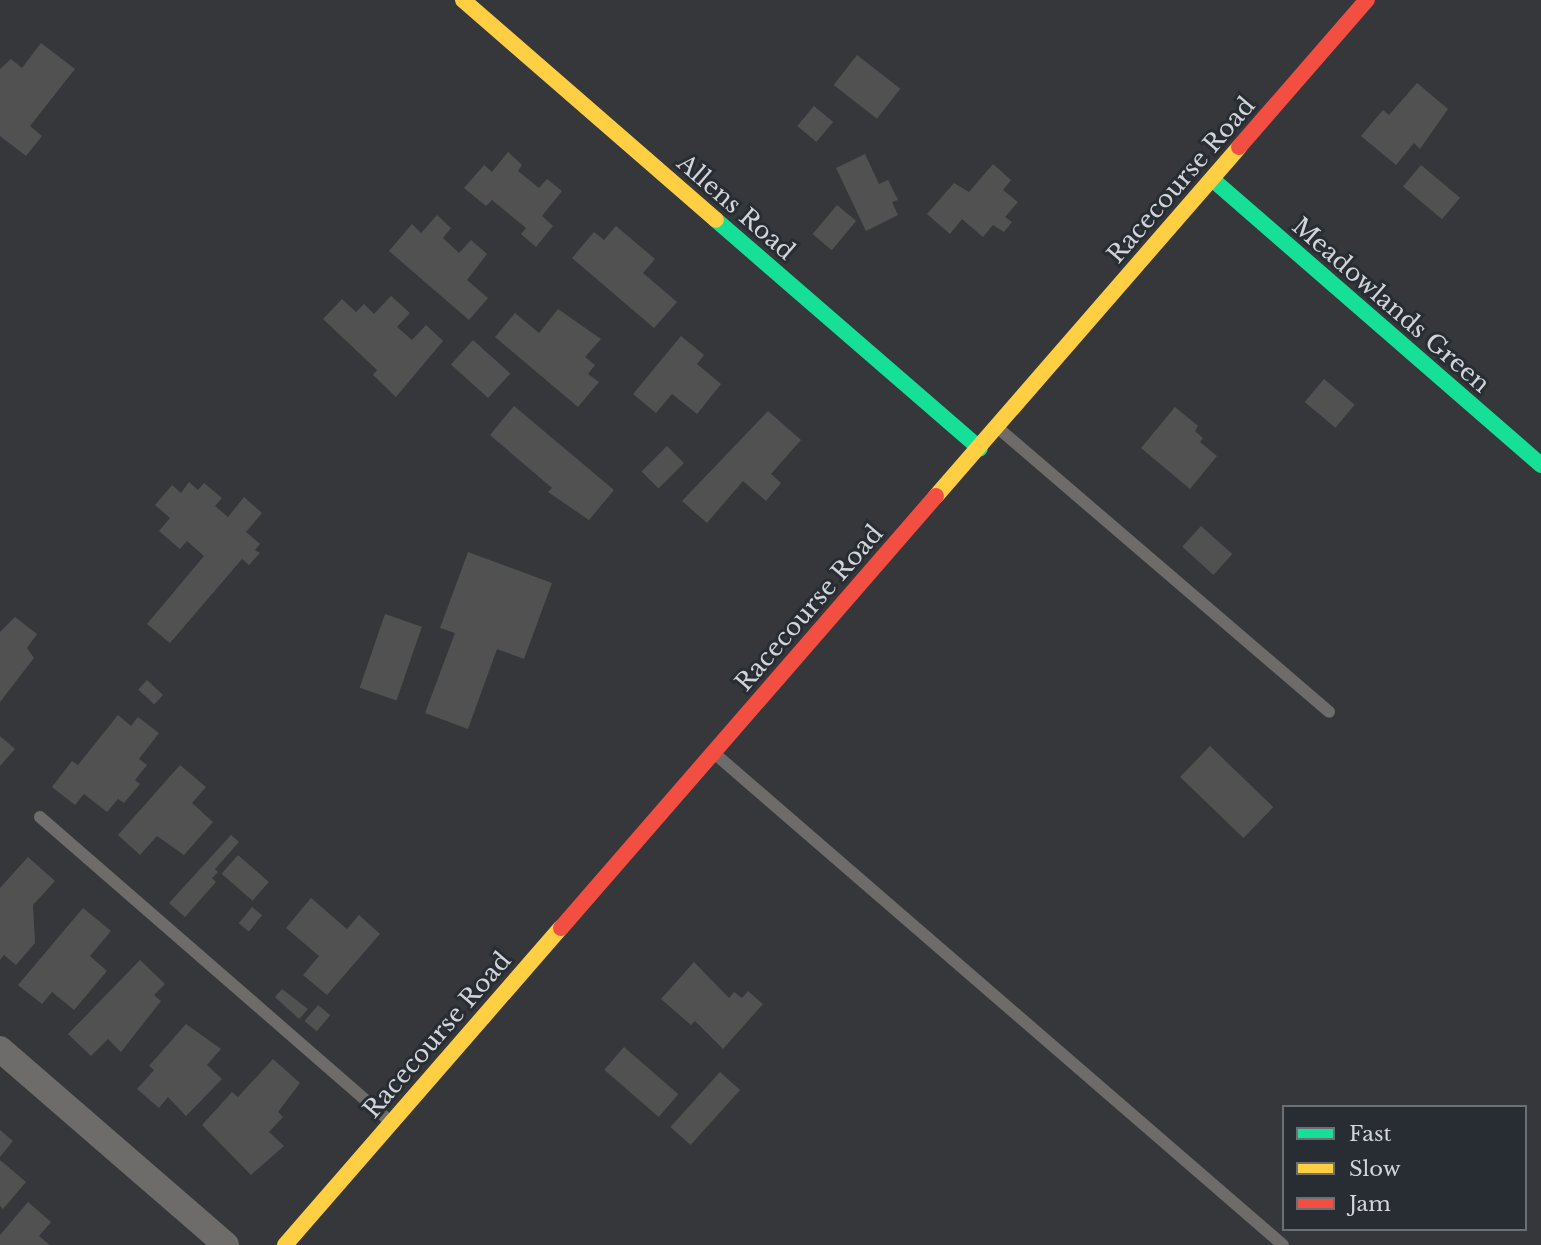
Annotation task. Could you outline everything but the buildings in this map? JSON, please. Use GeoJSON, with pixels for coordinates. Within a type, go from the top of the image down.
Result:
{"type":"FeatureCollection","features":[{"type":"Feature","properties":{"kind":"street","name":"Allens Road"},"geometry":{"type":"LineString","coordinates":[[463,0],[980,449]]}},
{"type":"Feature","properties":{"kind":"street","name":"Racecourse Road"},"geometry":{"type":"LineString","coordinates":[[285,1245],[980,449],[1367,0]]}},
{"type":"Feature","properties":{"kind":"street","name":"Meadowlands Green"},"geometry":{"type":"LineString","coordinates":[[1212,179],[1541,465]]}},
{"type":"Feature","properties":{"kind":"street"},"geometry":{"type":"LineString","coordinates":[[0,1049],[226,1245]]}},
{"type":"Feature","properties":{"kind":"lane"},"geometry":{"type":"LineString","coordinates":[[998,428],[1329,712]]}},
{"type":"Feature","properties":{"kind":"lane"},"geometry":{"type":"LineString","coordinates":[[713,752],[1283,1245]]}},
{"type":"Feature","properties":{"kind":"lane"},"geometry":{"type":"LineString","coordinates":[[40,817],[391,1122]]}},
{"type":"Feature","properties":{"kind":"traffic: fast"},"geometry":{"type":"LineString","coordinates":[[1212,179],[1541,465]]}},
{"type":"Feature","properties":{"kind":"traffic: fast"},"geometry":{"type":"LineString","coordinates":[[716,220],[980,449]]}},
{"type":"Feature","properties":{"kind":"traffic: slow"},"geometry":{"type":"LineString","coordinates":[[463,0],[716,220]]}},
{"type":"Feature","properties":{"kind":"traffic: slow"},"geometry":{"type":"LineString","coordinates":[[936,496],[1239,147]]}},
{"type":"Feature","properties":{"kind":"traffic: slow"},"geometry":{"type":"LineString","coordinates":[[285,1245],[561,928]]}},
{"type":"Feature","properties":{"kind":"traffic: jam"},"geometry":{"type":"LineString","coordinates":[[1239,147],[1367,0]]}},
{"type":"Feature","properties":{"kind":"traffic: jam"},"geometry":{"type":"LineString","coordinates":[[561,928],[936,496]]}}]}
